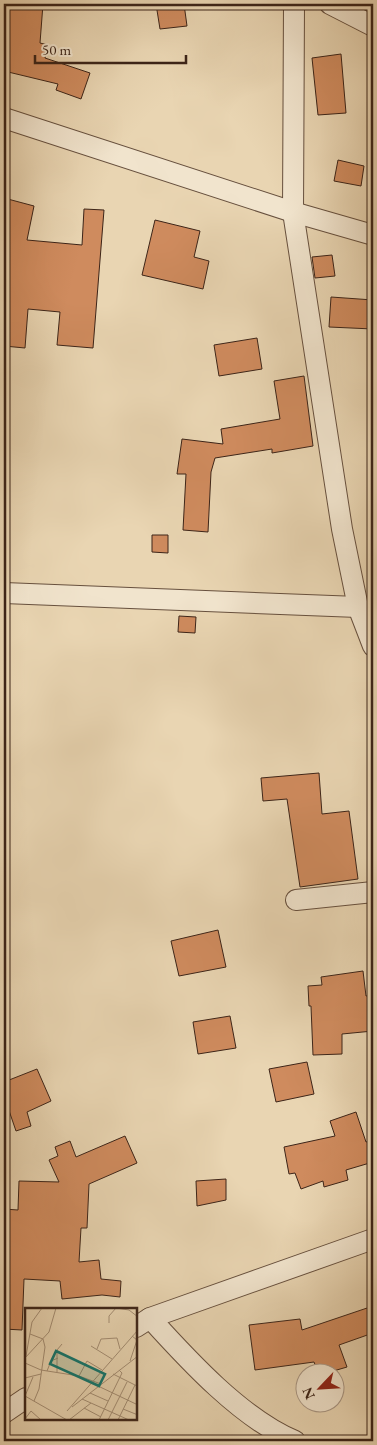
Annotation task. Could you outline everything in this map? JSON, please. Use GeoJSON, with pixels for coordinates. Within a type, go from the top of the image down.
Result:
{"type":"FeatureCollection","features":[{"type":"Feature","properties":{"kind":"street"},"geometry":{"type":"LineString","coordinates":[[294,4],[292,212],[342,529],[358,608],[373,646]]}},
{"type":"Feature","properties":{"kind":"street"},"geometry":{"type":"LineString","coordinates":[[330,4],[373,26]]}},
{"type":"Feature","properties":{"kind":"street"},"geometry":{"type":"LineString","coordinates":[[4,118],[292,212],[373,235]]}},
{"type":"Feature","properties":{"kind":"street"},"geometry":{"type":"LineString","coordinates":[[4,593],[358,608]]}},
{"type":"Feature","properties":{"kind":"street"},"geometry":{"type":"LineString","coordinates":[[296,900],[373,892]]}},
{"type":"Feature","properties":{"kind":"street"},"geometry":{"type":"LineString","coordinates":[[295,1441],[280,1435],[256,1419],[143,1322],[373,1239]]}},
{"type":"Feature","properties":{"kind":"street"},"geometry":{"type":"LineString","coordinates":[[4,1413],[25,1399]]}},
{"type":"Feature","properties":{"kind":"building"},"geometry":{"type":"Polygon","coordinates":[[[13,4],[43,4],[40,43],[48,45],[45,58],[90,73],[81,99],[56,90],[58,84],[4,71],[4,6],[13,7],[13,4]]]}},
{"type":"Feature","properties":{"kind":"building"},"geometry":{"type":"Polygon","coordinates":[[[156,4],[184,4],[187,26],[160,29],[156,4]]]}},
{"type":"Feature","properties":{"kind":"building"},"geometry":{"type":"Polygon","coordinates":[[[341,54],[346,113],[318,115],[312,58],[341,54]]]}},
{"type":"Feature","properties":{"kind":"building"},"geometry":{"type":"Polygon","coordinates":[[[338,160],[364,166],[361,186],[334,181],[338,160]]]}},
{"type":"Feature","properties":{"kind":"building"},"geometry":{"type":"Polygon","coordinates":[[[4,198],[34,206],[27,240],[82,245],[84,209],[104,210],[93,348],[57,345],[60,312],[28,309],[25,348],[4,346],[4,198]]]}},
{"type":"Feature","properties":{"kind":"building"},"geometry":{"type":"Polygon","coordinates":[[[155,220],[200,231],[194,257],[209,261],[203,289],[142,275],[155,220]]]}},
{"type":"Feature","properties":{"kind":"building"},"geometry":{"type":"Polygon","coordinates":[[[332,255],[335,276],[315,278],[312,257],[332,255]]]}},
{"type":"Feature","properties":{"kind":"building"},"geometry":{"type":"Polygon","coordinates":[[[331,297],[373,300],[373,329],[329,327],[331,297]]]}},
{"type":"Feature","properties":{"kind":"building"},"geometry":{"type":"Polygon","coordinates":[[[257,338],[262,369],[219,376],[214,345],[257,338]]]}},
{"type":"Feature","properties":{"kind":"building"},"geometry":{"type":"Polygon","coordinates":[[[304,376],[313,446],[272,453],[272,449],[215,458],[211,472],[208,532],[183,530],[186,474],[177,474],[182,439],[223,444],[221,429],[280,419],[274,381],[304,376]]]}},
{"type":"Feature","properties":{"kind":"building"},"geometry":{"type":"Polygon","coordinates":[[[152,535],[168,535],[168,553],[152,552],[152,535]]]}},
{"type":"Feature","properties":{"kind":"building"},"geometry":{"type":"Polygon","coordinates":[[[179,616],[196,617],[195,633],[178,632],[179,616]]]}},
{"type":"Feature","properties":{"kind":"building"},"geometry":{"type":"Polygon","coordinates":[[[319,773],[322,814],[349,811],[358,879],[300,887],[287,799],[263,801],[261,778],[319,773]]]}},
{"type":"Feature","properties":{"kind":"building"},"geometry":{"type":"Polygon","coordinates":[[[218,930],[226,967],[179,976],[171,941],[218,930]]]}},
{"type":"Feature","properties":{"kind":"building"},"geometry":{"type":"Polygon","coordinates":[[[363,971],[366,996],[373,995],[373,1031],[342,1034],[342,1054],[313,1055],[311,1006],[309,1006],[308,986],[322,985],[321,977],[363,971]]]}},
{"type":"Feature","properties":{"kind":"building"},"geometry":{"type":"Polygon","coordinates":[[[230,1016],[236,1048],[198,1054],[193,1022],[230,1016]]]}},
{"type":"Feature","properties":{"kind":"building"},"geometry":{"type":"Polygon","coordinates":[[[307,1062],[314,1094],[276,1102],[269,1069],[307,1062]]]}},
{"type":"Feature","properties":{"kind":"building"},"geometry":{"type":"Polygon","coordinates":[[[37,1069],[51,1101],[27,1112],[31,1126],[16,1131],[4,1096],[4,1082],[37,1069]]]}},
{"type":"Feature","properties":{"kind":"building"},"geometry":{"type":"Polygon","coordinates":[[[356,1112],[366,1142],[373,1140],[373,1162],[346,1170],[348,1180],[324,1187],[323,1181],[301,1189],[295,1173],[289,1174],[284,1147],[335,1136],[330,1121],[356,1112]]]}},
{"type":"Feature","properties":{"kind":"building"},"geometry":{"type":"Polygon","coordinates":[[[125,1136],[137,1163],[89,1184],[87,1228],[81,1228],[79,1262],[99,1260],[101,1279],[121,1281],[120,1297],[102,1295],[62,1299],[60,1281],[24,1279],[22,1330],[4,1329],[4,1209],[18,1210],[19,1181],[59,1182],[49,1160],[58,1156],[55,1147],[70,1141],[76,1157],[125,1136]]]}},
{"type":"Feature","properties":{"kind":"building"},"geometry":{"type":"Polygon","coordinates":[[[226,1179],[226,1200],[197,1206],[196,1181],[226,1179]]]}},
{"type":"Feature","properties":{"kind":"building"},"geometry":{"type":"Polygon","coordinates":[[[373,1306],[373,1333],[339,1345],[347,1367],[344,1368],[344,1362],[294,1362],[294,1365],[255,1370],[249,1325],[300,1319],[302,1330],[373,1306]]]}}]}
